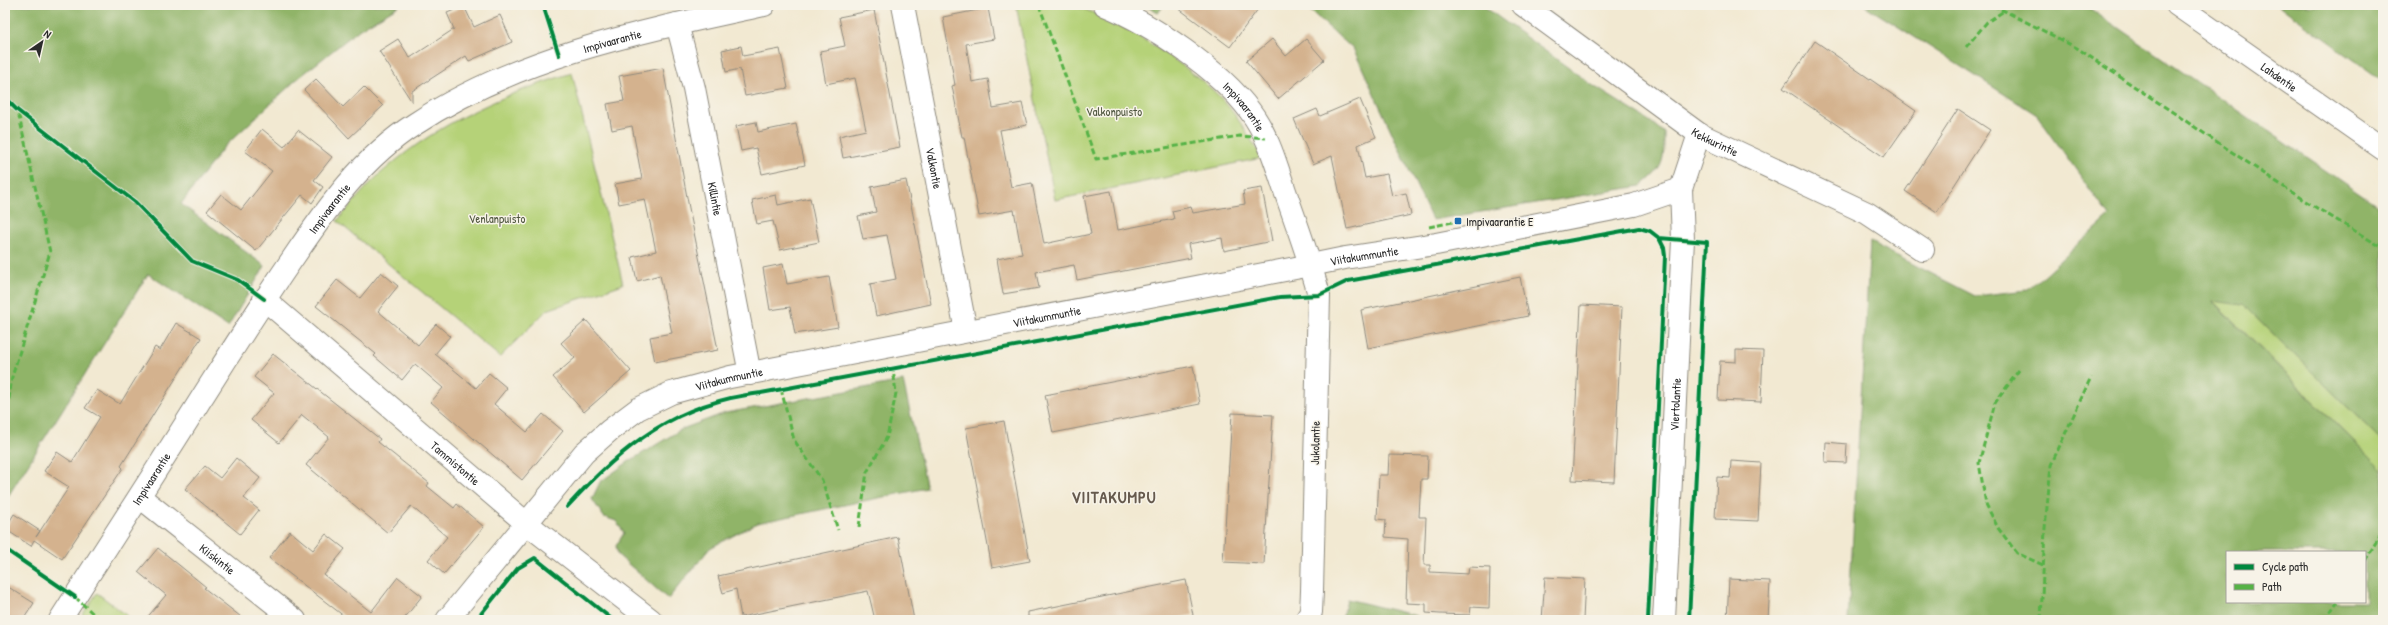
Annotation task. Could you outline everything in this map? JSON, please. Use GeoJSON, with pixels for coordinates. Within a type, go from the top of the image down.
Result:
{"type":"FeatureCollection","features":[{"type":"Feature","properties":{"kind":"main road","name":"Impivaarantie"},"geometry":{"type":"LineString","coordinates":[[60,620],[140,497],[264,299],[322,215],[364,166],[414,124],[488,83],[559,55],[677,24],[764,5]]}},
{"type":"Feature","properties":{"kind":"main road","name":"Valkontie"},"geometry":{"type":"LineString","coordinates":[[903,5],[966,331]]}},
{"type":"Feature","properties":{"kind":"main road","name":"Impivaarantie"},"geometry":{"type":"LineString","coordinates":[[1105,5],[1122,12],[1171,41],[1224,83],[1250,111],[1266,138],[1311,265]]}},
{"type":"Feature","properties":{"kind":"main road","name":"Kekkurintie"},"geometry":{"type":"LineString","coordinates":[[1523,5],[1699,134],[1867,214],[1923,250]]}},
{"type":"Feature","properties":{"kind":"main road","name":"Lahdentie"},"geometry":{"type":"LineString","coordinates":[[2176,5],[2383,149]]}},
{"type":"Feature","properties":{"kind":"main road","name":"Killintie"},"geometry":{"type":"LineString","coordinates":[[677,24],[694,88],[750,374]]}},
{"type":"Feature","properties":{"kind":"main road"},"geometry":{"type":"LineString","coordinates":[[1681,189],[1699,134]]}},
{"type":"Feature","properties":{"kind":"main road","name":"Viitakummuntie"},"geometry":{"type":"LineString","coordinates":[[447,620],[584,452],[638,410],[671,394],[730,377],[1345,258],[1436,244],[1634,206],[1681,189]]}},
{"type":"Feature","properties":{"kind":"main road","name":"Viertolantie"},"geometry":{"type":"LineString","coordinates":[[1664,620],[1683,240],[1681,189]]}},
{"type":"Feature","properties":{"kind":"main road","name":"Jukolantie"},"geometry":{"type":"LineString","coordinates":[[1306,620],[1311,612],[1312,592],[1319,295],[1311,265]]}},
{"type":"Feature","properties":{"kind":"main road","name":"Tammistontie"},"geometry":{"type":"LineString","coordinates":[[264,299],[526,522],[651,620]]}},
{"type":"Feature","properties":{"kind":"main road","name":"Kiiskintie"},"geometry":{"type":"LineString","coordinates":[[140,497],[295,620]]}},
{"type":"Feature","properties":{"kind":"green space"},"geometry":{"type":"Polygon","coordinates":[[[5,5],[400,5],[360,29],[296,80],[223,148],[181,204],[265,266],[228,327],[148,274],[5,501],[5,5]]]}},
{"type":"Feature","properties":{"kind":"green space","name":"Valkonpuisto"},"geometry":{"type":"Polygon","coordinates":[[[1016,5],[1070,5],[1087,10],[1106,19],[1148,42],[1205,83],[1225,102],[1247,133],[1262,158],[1055,200],[1016,5]]]}},
{"type":"Feature","properties":{"kind":"green space"},"geometry":{"type":"Polygon","coordinates":[[[1144,5],[1164,5],[1158,13],[1144,5]]]}},
{"type":"Feature","properties":{"kind":"green space"},"geometry":{"type":"Polygon","coordinates":[[[1304,5],[1482,5],[1592,85],[1651,122],[1664,133],[1664,151],[1661,164],[1649,180],[1641,186],[1432,220],[1354,50],[1304,5]]]}},
{"type":"Feature","properties":{"kind":"green space"},"geometry":{"type":"Polygon","coordinates":[[[1864,5],[2085,5],[2383,210],[2383,442],[2244,305],[2212,301],[2383,470],[2383,620],[1848,620],[1870,242],[1975,296],[2027,290],[2109,216],[2037,115],[1864,5]]]}},
{"type":"Feature","properties":{"kind":"green space"},"geometry":{"type":"Polygon","coordinates":[[[2278,5],[2383,5],[2383,81],[2278,5]]]}},
{"type":"Feature","properties":{"kind":"green space","name":"Venlanpuisto"},"geometry":{"type":"Polygon","coordinates":[[[572,73],[623,284],[547,310],[500,357],[337,221],[373,180],[429,136],[498,100],[572,73]]]}},
{"type":"Feature","properties":{"kind":"green space"},"geometry":{"type":"Polygon","coordinates":[[[2212,300],[2244,305],[2383,442],[2383,470],[2212,300]]]}},
{"type":"Feature","properties":{"kind":"green space"},"geometry":{"type":"Polygon","coordinates":[[[903,381],[927,488],[757,523],[710,548],[668,599],[618,555],[616,546],[624,533],[616,521],[604,517],[592,499],[600,482],[628,462],[682,429],[725,413],[903,381]]]}},
{"type":"Feature","properties":{"kind":"green space"},"geometry":{"type":"Polygon","coordinates":[[[97,593],[133,620],[79,620],[97,593]]]}},
{"type":"Feature","properties":{"kind":"green space"},"geometry":{"type":"Polygon","coordinates":[[[1347,599],[1417,616],[1418,620],[1342,620],[1347,599]]]}},
{"type":"Feature","properties":{"kind":"building"},"geometry":{"type":"Polygon","coordinates":[[[1174,5],[1261,5],[1230,47],[1174,5]]]}},
{"type":"Feature","properties":{"kind":"building"},"geometry":{"type":"Polygon","coordinates":[[[464,6],[474,27],[500,15],[512,42],[469,61],[466,56],[412,91],[412,102],[379,51],[398,39],[410,58],[454,29],[447,13],[464,6]]]}},
{"type":"Feature","properties":{"kind":"building"},"geometry":{"type":"Polygon","coordinates":[[[988,8],[994,39],[966,44],[972,82],[988,79],[993,108],[1022,103],[1027,125],[1000,130],[1011,187],[1032,183],[1044,244],[1091,234],[1084,196],[1111,191],[1118,230],[1174,219],[1172,211],[1191,207],[1193,213],[1245,204],[1243,191],[1262,188],[1272,241],[1224,251],[1222,238],[1188,244],[1191,258],[1077,280],[1074,265],[1036,272],[1039,288],[1003,294],[997,259],[1022,254],[1014,210],[979,216],[964,137],[962,137],[952,86],[955,85],[943,17],[988,8]]]}},
{"type":"Feature","properties":{"kind":"building"},"geometry":{"type":"Polygon","coordinates":[[[874,10],[900,147],[843,158],[839,136],[866,130],[855,78],[826,84],[820,51],[845,46],[839,17],[874,10]]]}},
{"type":"Feature","properties":{"kind":"building"},"geometry":{"type":"Polygon","coordinates":[[[1272,39],[1286,56],[1306,39],[1324,60],[1278,99],[1246,61],[1272,39]]]}},
{"type":"Feature","properties":{"kind":"building"},"geometry":{"type":"Polygon","coordinates":[[[1815,41],[1916,111],[1884,157],[1783,88],[1815,41]]]}},
{"type":"Feature","properties":{"kind":"building"},"geometry":{"type":"Polygon","coordinates":[[[741,46],[743,56],[780,49],[788,88],[745,96],[740,69],[726,72],[722,50],[741,46]]]}},
{"type":"Feature","properties":{"kind":"building"},"geometry":{"type":"Polygon","coordinates":[[[663,68],[689,208],[718,350],[655,362],[650,337],[672,333],[660,275],[637,281],[632,257],[656,251],[645,199],[619,204],[615,184],[642,179],[632,126],[612,130],[607,104],[624,101],[619,76],[663,68]]]}},
{"type":"Feature","properties":{"kind":"building"},"geometry":{"type":"Polygon","coordinates":[[[316,79],[343,107],[364,87],[383,106],[349,138],[304,90],[316,79]]]}},
{"type":"Feature","properties":{"kind":"building"},"geometry":{"type":"Polygon","coordinates":[[[1360,99],[1376,137],[1358,145],[1365,178],[1387,174],[1392,196],[1406,193],[1411,215],[1347,229],[1332,156],[1313,164],[1294,119],[1317,109],[1320,116],[1360,99]]]}},
{"type":"Feature","properties":{"kind":"building"},"geometry":{"type":"Polygon","coordinates":[[[1958,109],[1990,130],[1937,212],[1905,191],[1958,109]]]}},
{"type":"Feature","properties":{"kind":"building"},"geometry":{"type":"Polygon","coordinates":[[[756,122],[758,132],[796,124],[805,165],[762,174],[756,148],[741,151],[736,126],[756,122]]]}},
{"type":"Feature","properties":{"kind":"building"},"geometry":{"type":"Polygon","coordinates":[[[262,129],[284,147],[298,130],[332,157],[314,180],[323,187],[312,203],[302,195],[256,251],[207,211],[221,194],[241,210],[272,171],[245,151],[262,129]]]}},
{"type":"Feature","properties":{"kind":"building"},"geometry":{"type":"Polygon","coordinates":[[[906,180],[931,304],[876,316],[870,284],[896,279],[887,235],[863,239],[858,216],[876,212],[871,187],[906,180]]]}},
{"type":"Feature","properties":{"kind":"building"},"geometry":{"type":"Polygon","coordinates":[[[776,195],[778,205],[810,198],[819,242],[780,250],[773,221],[757,224],[752,200],[776,195]]]}},
{"type":"Feature","properties":{"kind":"building"},"geometry":{"type":"Polygon","coordinates":[[[783,264],[787,284],[829,277],[838,327],[795,334],[790,307],[770,310],[763,268],[783,264]]]}},
{"type":"Feature","properties":{"kind":"building"},"geometry":{"type":"Polygon","coordinates":[[[381,272],[398,286],[378,311],[418,345],[436,324],[450,336],[435,354],[476,388],[489,373],[507,388],[494,404],[527,432],[543,414],[563,431],[522,480],[431,402],[443,388],[415,364],[402,380],[374,356],[376,354],[316,306],[337,280],[360,298],[381,272]]]}},
{"type":"Feature","properties":{"kind":"building"},"geometry":{"type":"Polygon","coordinates":[[[1520,277],[1528,316],[1368,348],[1361,310],[1520,277]]]}},
{"type":"Feature","properties":{"kind":"building"},"geometry":{"type":"Polygon","coordinates":[[[1581,305],[1622,307],[1614,482],[1572,480],[1581,305]]]}},
{"type":"Feature","properties":{"kind":"building"},"geometry":{"type":"Polygon","coordinates":[[[586,320],[631,371],[584,412],[553,377],[575,358],[561,343],[586,320]]]}},
{"type":"Feature","properties":{"kind":"building"},"geometry":{"type":"Polygon","coordinates":[[[176,323],[201,338],[121,466],[123,468],[62,559],[34,540],[31,546],[5,529],[14,514],[40,531],[69,487],[44,471],[57,452],[72,462],[100,417],[85,408],[97,390],[120,404],[155,347],[160,350],[176,323]]]}},
{"type":"Feature","properties":{"kind":"building"},"geometry":{"type":"Polygon","coordinates":[[[1736,350],[1763,351],[1761,402],[1718,400],[1720,361],[1736,362],[1736,350]]]}},
{"type":"Feature","properties":{"kind":"building"},"geometry":{"type":"Polygon","coordinates":[[[273,354],[380,439],[378,442],[429,483],[427,486],[454,508],[457,504],[484,527],[444,574],[428,560],[447,537],[411,506],[388,533],[306,465],[329,437],[302,415],[279,443],[251,420],[274,393],[254,377],[273,354]]]}},
{"type":"Feature","properties":{"kind":"building"},"geometry":{"type":"Polygon","coordinates":[[[1193,366],[1200,404],[1053,433],[1045,395],[1193,366]]]}},
{"type":"Feature","properties":{"kind":"building"},"geometry":{"type":"Polygon","coordinates":[[[1232,413],[1273,415],[1264,564],[1223,562],[1232,413]]]}},
{"type":"Feature","properties":{"kind":"building"},"geometry":{"type":"Polygon","coordinates":[[[1004,421],[1030,561],[992,568],[966,428],[1004,421]]]}},
{"type":"Feature","properties":{"kind":"building"},"geometry":{"type":"Polygon","coordinates":[[[1826,442],[1847,444],[1846,463],[1825,462],[1826,442]]]}},
{"type":"Feature","properties":{"kind":"building"},"geometry":{"type":"Polygon","coordinates":[[[1389,455],[1428,456],[1427,479],[1421,479],[1419,517],[1426,517],[1424,565],[1430,565],[1430,572],[1468,574],[1469,567],[1490,568],[1489,608],[1471,607],[1470,615],[1440,614],[1426,613],[1426,604],[1406,603],[1408,539],[1385,537],[1386,520],[1377,519],[1379,475],[1388,475],[1389,455]]]}},
{"type":"Feature","properties":{"kind":"building"},"geometry":{"type":"Polygon","coordinates":[[[236,458],[260,478],[244,498],[259,510],[240,534],[185,489],[205,466],[220,478],[236,458]]]}},
{"type":"Feature","properties":{"kind":"building"},"geometry":{"type":"Polygon","coordinates":[[[1731,461],[1761,463],[1758,521],[1715,519],[1717,477],[1730,478],[1731,461]]]}},
{"type":"Feature","properties":{"kind":"building"},"geometry":{"type":"Polygon","coordinates":[[[290,531],[313,550],[326,534],[345,549],[324,575],[371,612],[398,577],[422,596],[403,620],[349,620],[269,558],[290,531]]]}},
{"type":"Feature","properties":{"kind":"building"},"geometry":{"type":"Polygon","coordinates":[[[898,537],[914,620],[875,620],[868,591],[741,617],[736,589],[723,593],[718,576],[898,537]]]}},
{"type":"Feature","properties":{"kind":"building"},"geometry":{"type":"Polygon","coordinates":[[[158,548],[206,587],[204,588],[245,620],[145,620],[166,595],[138,572],[158,548]]]}},
{"type":"Feature","properties":{"kind":"building"},"geometry":{"type":"Polygon","coordinates":[[[1545,577],[1585,579],[1583,620],[1542,620],[1545,577]]]}},
{"type":"Feature","properties":{"kind":"building"},"geometry":{"type":"Polygon","coordinates":[[[1729,579],[1770,581],[1768,620],[1727,620],[1729,579]]]}},
{"type":"Feature","properties":{"kind":"building"},"geometry":{"type":"Polygon","coordinates":[[[1186,580],[1193,615],[1166,620],[1028,620],[1028,612],[1186,580]]]}},
{"type":"Feature","properties":{"kind":"building"},"geometry":{"type":"Polygon","coordinates":[[[5,585],[34,603],[23,620],[5,620],[5,585]]]}},
{"type":"Feature","properties":{"kind":"marked path"},"geometry":{"type":"LineString","coordinates":[[1039,5],[1096,159],[1240,136],[1266,138]]}},
{"type":"Feature","properties":{"kind":"marked path"},"geometry":{"type":"LineString","coordinates":[[1993,5],[2077,48],[2302,199],[2383,248]]}},
{"type":"Feature","properties":{"kind":"marked path"},"geometry":{"type":"LineString","coordinates":[[1966,47],[1987,22],[2004,11]]}},
{"type":"Feature","properties":{"kind":"marked path"},"geometry":{"type":"LineString","coordinates":[[5,426],[12,377],[50,252],[18,112]]}},
{"type":"Feature","properties":{"kind":"marked path"},"geometry":{"type":"LineString","coordinates":[[1429,227],[1458,221]]}},
{"type":"Feature","properties":{"kind":"marked path"},"geometry":{"type":"LineString","coordinates":[[859,527],[867,472],[887,437],[896,393],[893,369]]}},
{"type":"Feature","properties":{"kind":"marked path"},"geometry":{"type":"LineString","coordinates":[[2019,370],[1995,403],[1979,463],[1986,504],[1998,528],[2017,553],[2043,565]]}},
{"type":"Feature","properties":{"kind":"marked path"},"geometry":{"type":"LineString","coordinates":[[2041,620],[2045,528],[2051,465],[2091,377]]}},
{"type":"Feature","properties":{"kind":"marked path"},"geometry":{"type":"LineString","coordinates":[[781,389],[794,440],[822,480],[838,530]]}},
{"type":"Feature","properties":{"kind":"marked path"},"geometry":{"type":"LineString","coordinates":[[2366,559],[2383,530]]}},
{"type":"Feature","properties":{"kind":"marked path"},"geometry":{"type":"LineString","coordinates":[[75,597],[100,620]]}},
{"type":"Feature","properties":{"kind":"marked path"},"geometry":{"type":"LineString","coordinates":[[2325,620],[2336,603]]}},
{"type":"Feature","properties":{"kind":"cycle path"},"geometry":{"type":"LineString","coordinates":[[543,5],[559,55]]}},
{"type":"Feature","properties":{"kind":"cycle path"},"geometry":{"type":"LineString","coordinates":[[5,98],[17,110],[135,202],[192,261],[238,280],[264,299]]}},
{"type":"Feature","properties":{"kind":"cycle path"},"geometry":{"type":"LineString","coordinates":[[567,507],[630,446],[653,430],[677,417],[703,406],[731,398],[1280,297],[1319,295],[1348,281],[1639,228],[1650,231],[1659,238],[1707,242],[1689,620]]}},
{"type":"Feature","properties":{"kind":"cycle path"},"geometry":{"type":"LineString","coordinates":[[1648,620],[1665,256],[1664,248],[1659,238]]}},
{"type":"Feature","properties":{"kind":"cycle path"},"geometry":{"type":"LineString","coordinates":[[5,549],[75,597]]}},
{"type":"Feature","properties":{"kind":"cycle path"},"geometry":{"type":"LineString","coordinates":[[476,620],[518,568],[535,558],[613,620]]}},
{"type":"Feature","properties":{"kind":"place","name":"Impivaarantie E"},"geometry":{"type":"Point","coordinates":[1458,221]}},
{"type":"Feature","properties":{"kind":"district","name":"VIITAKUMPU"},"geometry":{"type":"Point","coordinates":[1114,497]}}]}
